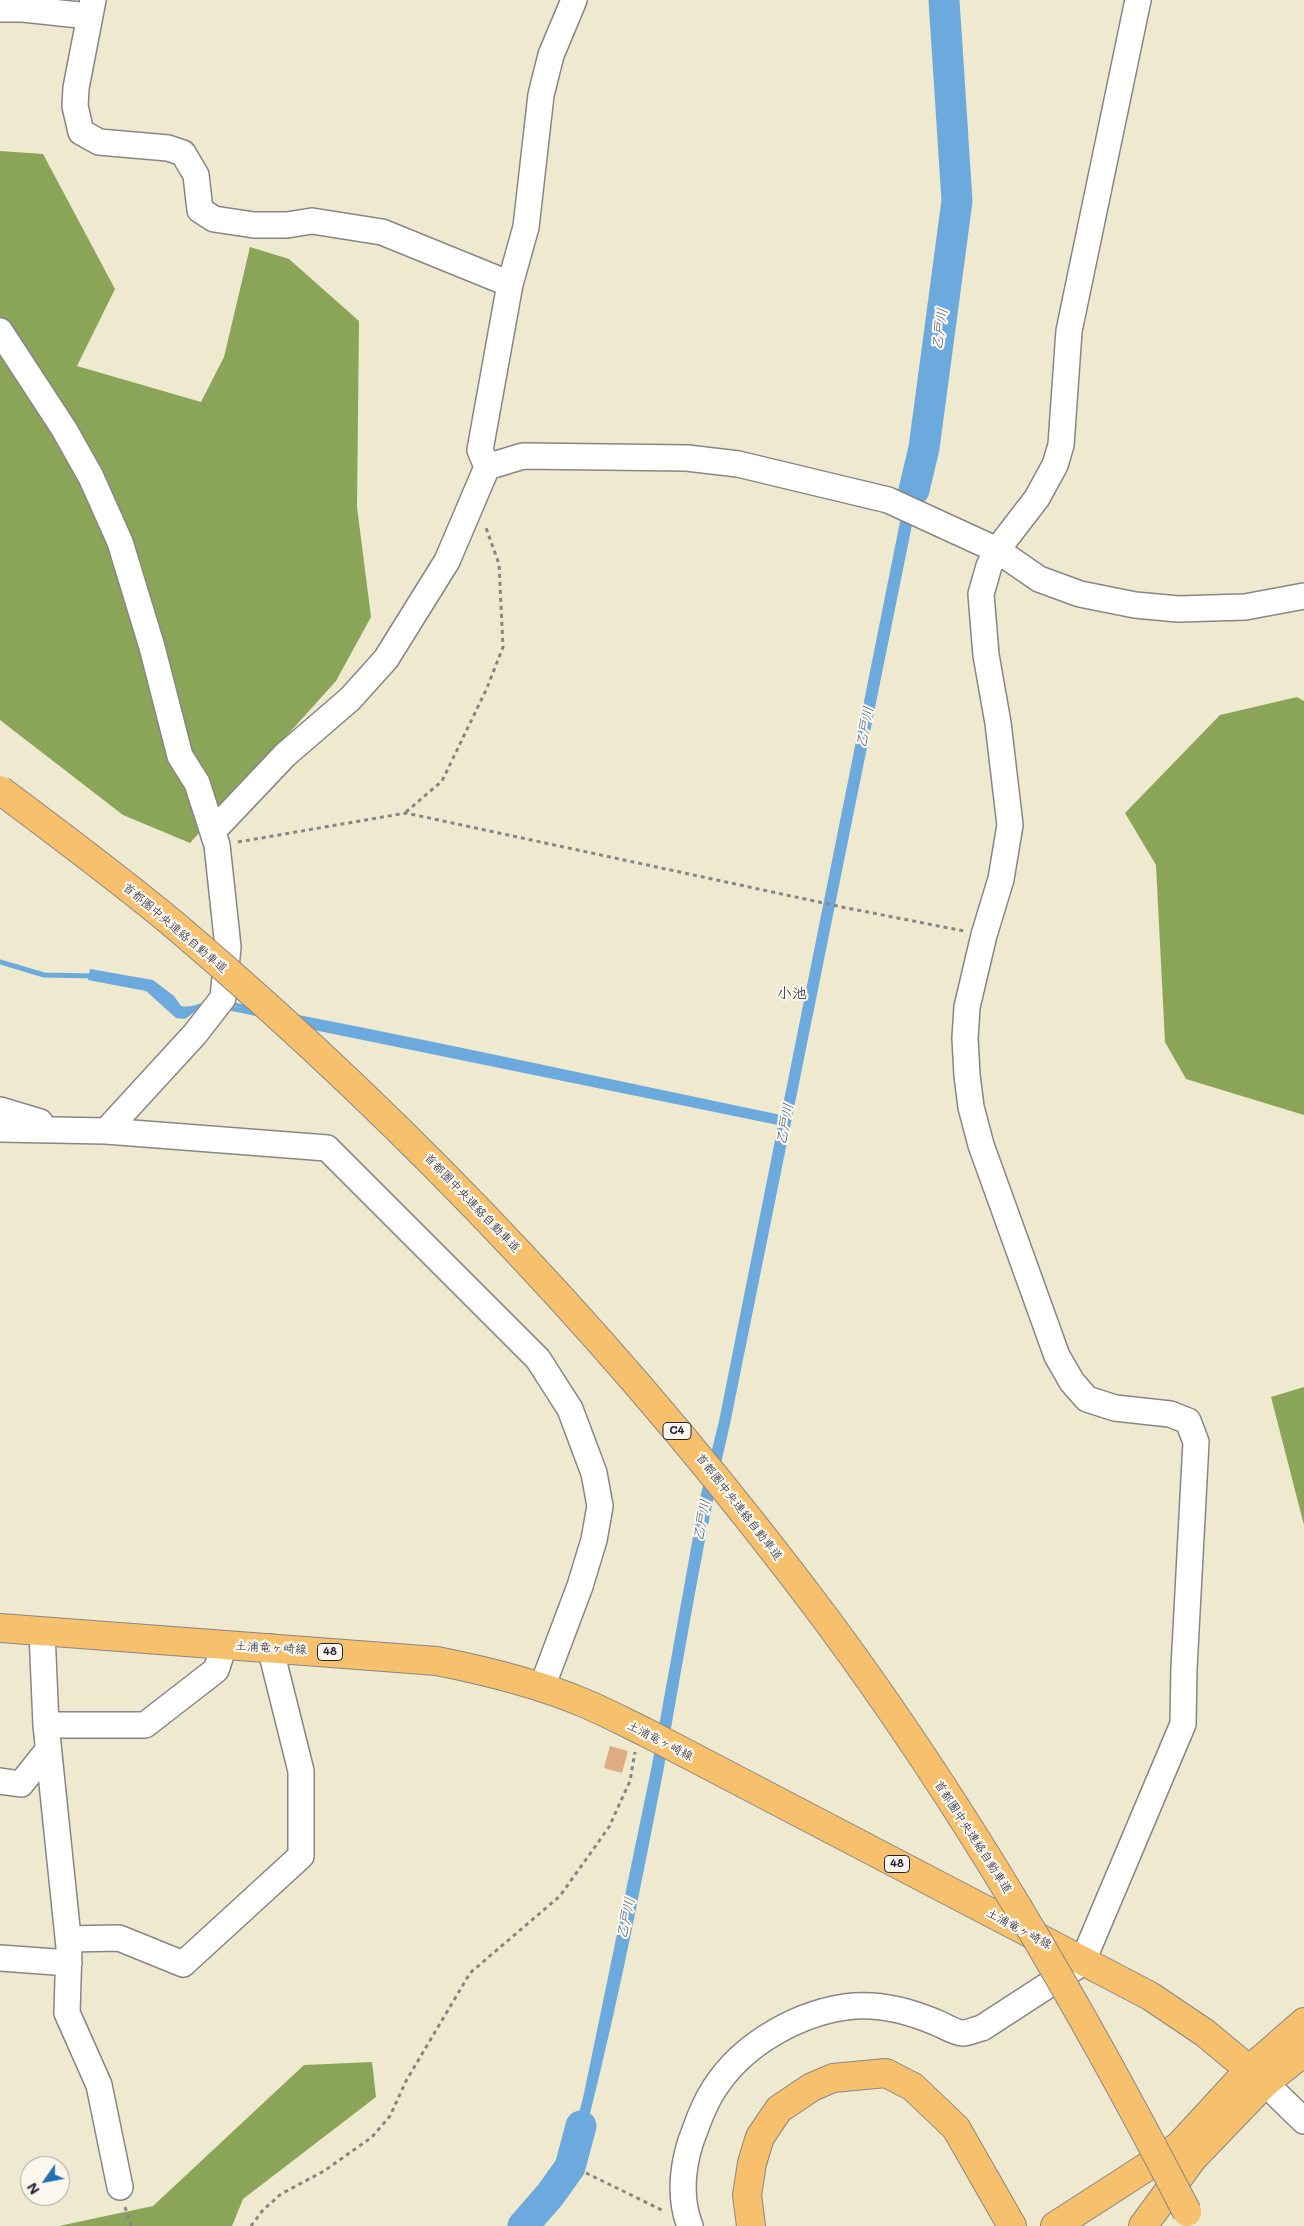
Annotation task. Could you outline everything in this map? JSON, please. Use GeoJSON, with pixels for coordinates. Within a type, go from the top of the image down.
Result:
{"type":"FeatureCollection","features":[{"type":"Feature","properties":{"kind":"main road","name":"首都圏中央連絡自動車道"},"geometry":{"type":"LineString","coordinates":[[0,790],[174,925],[334,1067],[444,1174],[515,1248],[632,1376],[737,1504],[828,1622],[908,1736],[1049,1958],[1137,2114],[1191,2219]]}},
{"type":"Feature","properties":{"kind":"main road","name":"土浦竜ヶ崎線"},"geometry":{"type":"LineString","coordinates":[[0,1628],[436,1661],[480,1670],[542,1687],[586,1704],[642,1731],[941,1886],[1082,1963],[1150,1996],[1205,2033],[1257,2077]]}},
{"type":"Feature","properties":{"kind":"main road"},"geometry":{"type":"LineString","coordinates":[[1144,2226],[1193,2158],[1257,2077],[1304,2022]]}},
{"type":"Feature","properties":{"kind":"main road"},"geometry":{"type":"LineString","coordinates":[[1055,2226],[1179,2146],[1257,2077],[1304,2052]]}},
{"type":"Feature","properties":{"kind":"main road"},"geometry":{"type":"LineString","coordinates":[[751,2226],[747,2194],[752,2163],[760,2137],[779,2109],[812,2087],[833,2078],[886,2073],[913,2087],[956,2128],[1012,2226]]}},
{"type":"Feature","properties":{"kind":"street"},"geometry":{"type":"LineString","coordinates":[[215,838],[285,755],[350,698],[386,659],[447,561],[475,496],[487,467],[480,450],[510,284],[526,226],[541,95],[551,55],[574,0]]}},
{"type":"Feature","properties":{"kind":"street"},"geometry":{"type":"LineString","coordinates":[[689,2223],[684,2196],[684,2168],[689,2143],[700,2116],[715,2088],[732,2067],[771,2034],[788,2025],[827,2012],[863,2006],[881,2006],[908,2012],[962,2033],[982,2028],[1082,1963],[1183,1724],[1184,1668],[1196,1442],[1188,1421],[1170,1414],[1115,1408],[1087,1399],[1072,1382],[1057,1356],[981,1146],[971,1107],[966,1075],[965,1038],[967,1007],[984,935],[1001,879],[1010,825],[998,722],[986,655],[981,594],[989,566],[997,550],[1037,498],[1055,466],[1060,444],[1069,331],[1138,0]]}},
{"type":"Feature","properties":{"kind":"street"},"geometry":{"type":"LineString","coordinates":[[0,9],[91,8],[76,88],[75,106],[80,132],[99,142],[168,148],[183,153],[196,175],[200,210],[214,219],[254,225],[286,225],[312,221],[382,232],[510,284]]}},
{"type":"Feature","properties":{"kind":"street"},"geometry":{"type":"LineString","coordinates":[[0,331],[68,437],[91,477],[120,542],[152,647],[180,756],[197,783],[215,838],[228,947],[223,998],[195,1034],[106,1131]]}},
{"type":"Feature","properties":{"kind":"street"},"geometry":{"type":"LineString","coordinates":[[487,467],[523,456],[687,458],[738,464],[888,500],[997,550],[1039,579],[1080,594],[1134,605],[1178,609],[1245,607],[1304,596]]}},
{"type":"Feature","properties":{"kind":"street"},"geometry":{"type":"LineString","coordinates":[[0,1110],[66,1130]]}},
{"type":"Feature","properties":{"kind":"street"},"geometry":{"type":"LineString","coordinates":[[0,1129],[106,1131],[327,1148],[538,1359],[570,1409],[594,1473],[600,1506],[594,1540],[542,1687]]}},
{"type":"Feature","properties":{"kind":"street"},"geometry":{"type":"LineString","coordinates":[[42,1632],[48,1750],[68,1951],[67,2013],[99,2085],[120,2187]]}},
{"type":"Feature","properties":{"kind":"street"},"geometry":{"type":"LineString","coordinates":[[46,1725],[145,1725],[216,1670],[224,1646]]}},
{"type":"Feature","properties":{"kind":"street"},"geometry":{"type":"LineString","coordinates":[[0,1958],[68,1951],[119,1938],[183,1964],[300,1856],[301,1771],[270,1647]]}},
{"type":"Feature","properties":{"kind":"street"},"geometry":{"type":"LineString","coordinates":[[0,1781],[21,1784],[48,1750]]}},
{"type":"Feature","properties":{"kind":"street"},"geometry":{"type":"LineString","coordinates":[[1257,2077],[1304,2121]]}},
{"type":"Feature","properties":{"kind":"path"},"geometry":{"type":"LineString","coordinates":[[406,813],[442,781],[487,688],[503,647],[499,564],[475,496]]}},
{"type":"Feature","properties":{"kind":"path"},"geometry":{"type":"LineString","coordinates":[[215,838],[406,813],[842,907],[984,935]]}},
{"type":"Feature","properties":{"kind":"path"},"geometry":{"type":"LineString","coordinates":[[252,2226],[262,2210],[281,2194],[324,2171],[372,2137],[390,2116],[406,2081],[470,1973],[560,1896],[609,1827],[630,1781],[636,1744],[642,1731]]}},
{"type":"Feature","properties":{"kind":"path"},"geometry":{"type":"LineString","coordinates":[[586,2173],[689,2223]]}},
{"type":"Feature","properties":{"kind":"green space"},"geometry":{"type":"Polygon","coordinates":[[[0,151],[43,154],[115,289],[77,366],[201,402],[224,357],[250,247],[289,259],[359,321],[357,507],[371,617],[336,681],[190,843],[123,815],[0,720],[0,151]]]}},
{"type":"Feature","properties":{"kind":"green space"},"geometry":{"type":"Polygon","coordinates":[[[1297,697],[1304,701],[1304,1115],[1186,1079],[1165,1042],[1156,865],[1125,813],[1220,715],[1297,697]]]}},
{"type":"Feature","properties":{"kind":"green space"},"geometry":{"type":"Polygon","coordinates":[[[1304,1387],[1304,1525],[1271,1397],[1304,1387]]]}},
{"type":"Feature","properties":{"kind":"green space"},"geometry":{"type":"Polygon","coordinates":[[[372,2062],[376,2097],[243,2199],[232,2226],[59,2226],[153,2206],[304,2065],[372,2062]]]}},
{"type":"Feature","properties":{"kind":"water"},"geometry":{"type":"Polygon","coordinates":[[[918,448],[930,450],[913,520],[730,1424],[711,1509],[634,1919],[612,2020],[575,2171],[564,2165],[583,2098],[652,1765],[700,1498],[719,1421],[778,1125],[314,1030],[215,1000],[361,1027],[781,1115],[901,517],[918,448]]]}},
{"type":"Feature","properties":{"kind":"water"},"geometry":{"type":"Polygon","coordinates":[[[90,969],[153,980],[174,996],[181,1006],[186,1007],[210,1001],[185,1019],[176,1018],[146,991],[88,980],[90,969]]]}},
{"type":"Feature","properties":{"kind":"building"},"geometry":{"type":"Polygon","coordinates":[[[610,1746],[628,1751],[622,1773],[604,1768],[610,1746]]]}},
{"type":"Feature","properties":{"kind":"waterway","name":"乙戸川"},"geometry":{"type":"LineString","coordinates":[[914,490],[924,448],[957,201],[944,0]]}},
{"type":"Feature","properties":{"kind":"waterway"},"geometry":{"type":"LineString","coordinates":[[0,962],[44,975],[95,976]]}},
{"type":"Feature","properties":{"kind":"waterway"},"geometry":{"type":"LineString","coordinates":[[225,1007],[259,1014]]}},
{"type":"Feature","properties":{"kind":"waterway","name":"乙戸川"},"geometry":{"type":"LineString","coordinates":[[523,2226],[550,2195],[570,2167],[581,2126]]}},
{"type":"Feature","properties":{"kind":"district","name":"小池"},"geometry":{"type":"Point","coordinates":[792,993]}}]}
